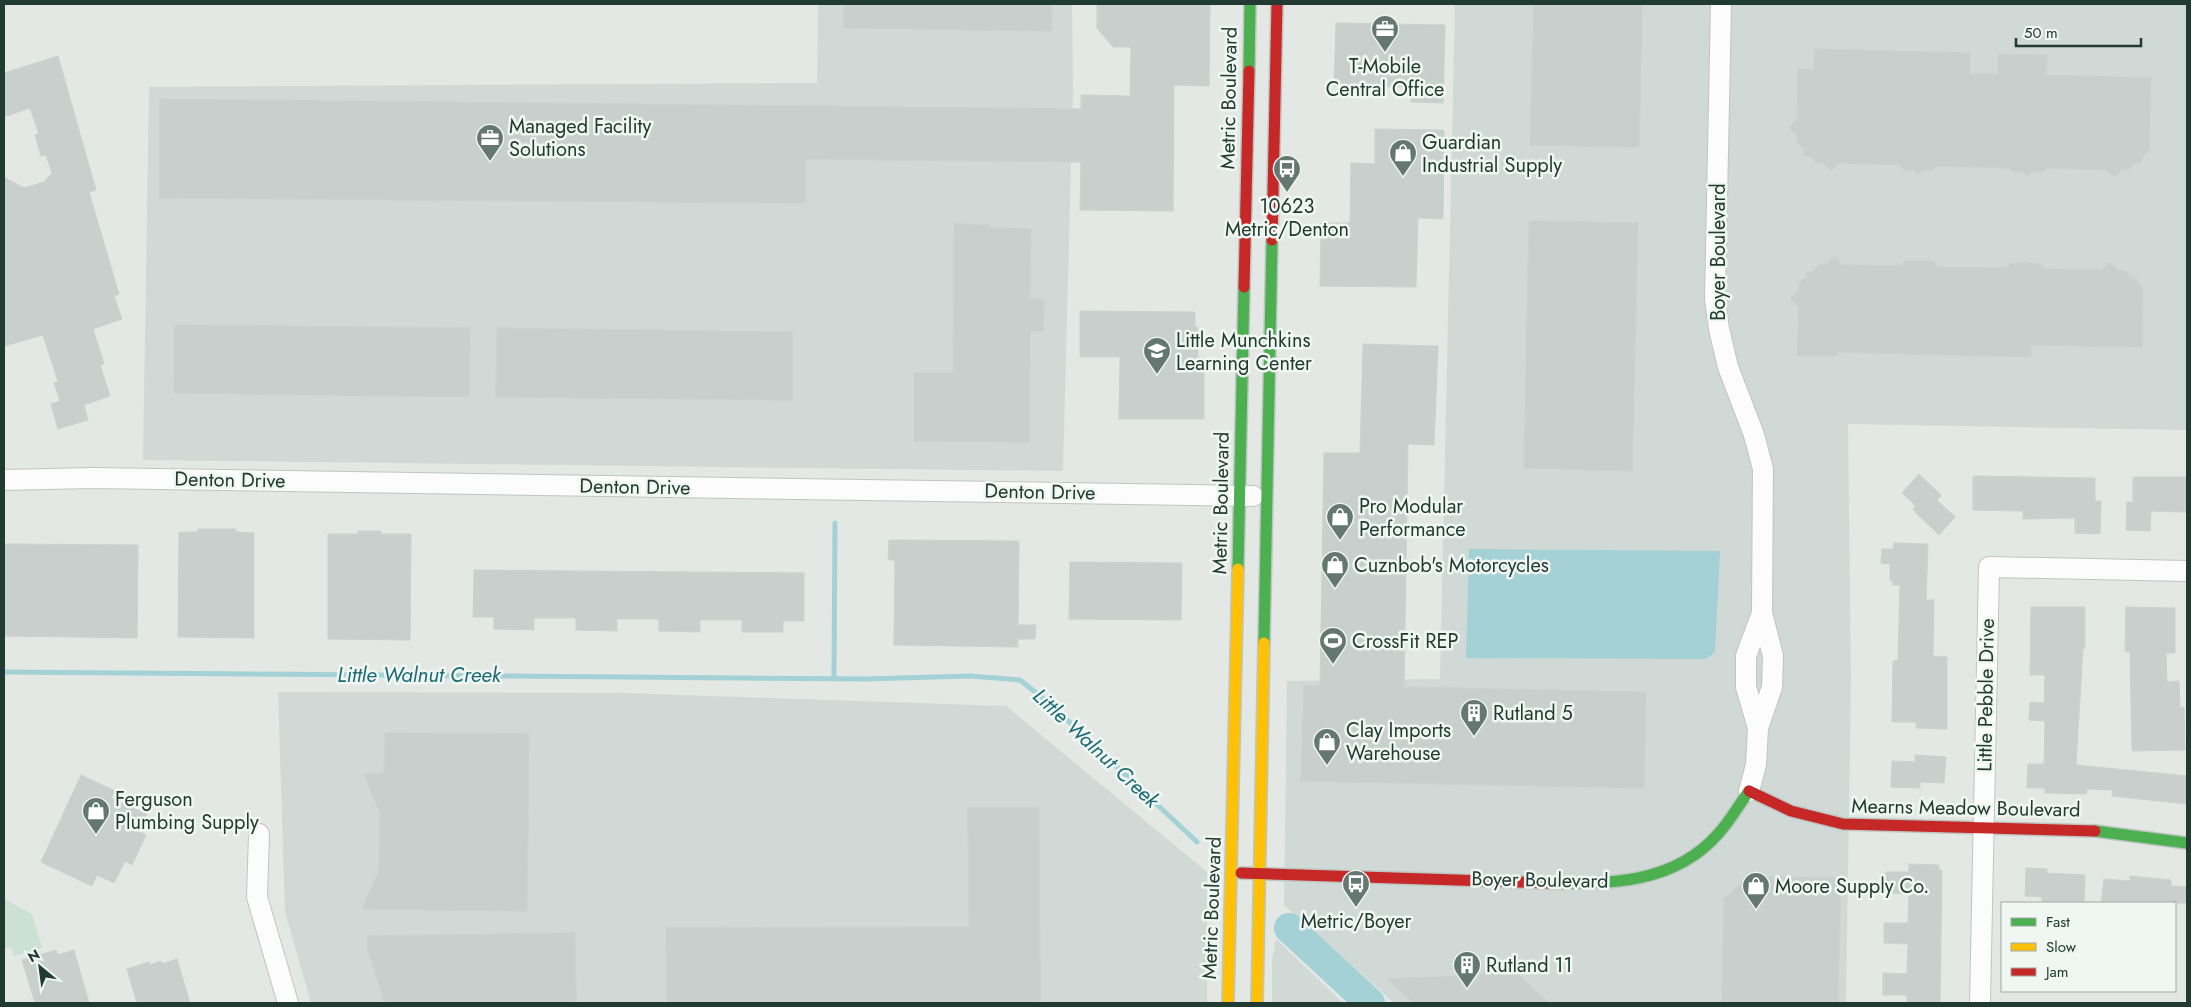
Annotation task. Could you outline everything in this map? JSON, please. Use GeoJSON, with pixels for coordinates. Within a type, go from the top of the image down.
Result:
{"type":"FeatureCollection","features":[{"type":"Feature","properties":{"kind":"main road","name":"Metric Boulevard"},"geometry":{"type":"LineString","coordinates":[[1228,1003],[1250,4]]}},
{"type":"Feature","properties":{"kind":"main road"},"geometry":{"type":"LineString","coordinates":[[1257,1003],[1277,4]]}},
{"type":"Feature","properties":{"kind":"main road","name":"Boyer Boulevard"},"geometry":{"type":"LineString","coordinates":[[1232,873],[1595,884],[1640,879],[1684,864],[1712,843],[1733,819],[1749,792]]}},
{"type":"Feature","properties":{"kind":"main road","name":"Mearns Meadow Boulevard"},"geometry":{"type":"LineString","coordinates":[[1749,792],[1791,811],[1843,824],[2111,831],[2187,842]]}},
{"type":"Feature","properties":{"kind":"street","name":"Boyer Boulevard"},"geometry":{"type":"LineString","coordinates":[[1721,4],[1715,299],[1719,330],[1728,367],[1754,435],[1763,468],[1762,613],[1773,656],[1772,687],[1758,728],[1756,765],[1749,792]]}},
{"type":"Feature","properties":{"kind":"street","name":"Denton Drive"},"geometry":{"type":"LineString","coordinates":[[4,480],[92,478],[1267,496]]}},
{"type":"Feature","properties":{"kind":"street","name":"Little Pebble Drive"},"geometry":{"type":"LineString","coordinates":[[1980,1003],[1982,827],[1989,568],[2187,571]]}},
{"type":"Feature","properties":{"kind":"street","name":"Boyer Boulevard"},"geometry":{"type":"LineString","coordinates":[[1758,728],[1746,687],[1746,656],[1762,613]]}},
{"type":"Feature","properties":{"kind":"street"},"geometry":{"type":"LineString","coordinates":[[259,834],[257,897],[288,1003]]}},
{"type":"Feature","properties":{"kind":"shaded area"},"geometry":{"type":"Polygon","coordinates":[[[818,4],[1072,4],[1073,88],[1063,471],[143,460],[149,87],[817,83],[818,4]]]}},
{"type":"Feature","properties":{"kind":"shaded area"},"geometry":{"type":"Polygon","coordinates":[[[1455,4],[2187,4],[2187,430],[1848,424],[1851,678],[1846,1003],[1394,1003],[1284,905],[1287,681],[1440,679],[1455,4]]]}},
{"type":"Feature","properties":{"kind":"shaded area"},"geometry":{"type":"Polygon","coordinates":[[[278,692],[622,693],[1006,706],[1207,872],[1207,1003],[311,1003],[285,912],[278,692]]]}},
{"type":"Feature","properties":{"kind":"shaded area"},"geometry":{"type":"Polygon","coordinates":[[[1276,939],[1343,1003],[1272,1003],[1272,961],[1276,939]]]}},
{"type":"Feature","properties":{"kind":"green space"},"geometry":{"type":"Polygon","coordinates":[[[4,899],[32,914],[42,948],[14,956],[11,947],[4,949],[4,899]]]}},
{"type":"Feature","properties":{"kind":"water"},"geometry":{"type":"Polygon","coordinates":[[[1469,549],[1720,551],[1715,652],[1706,659],[1466,658],[1469,549]]]}},
{"type":"Feature","properties":{"kind":"building"},"geometry":{"type":"Polygon","coordinates":[[[844,4],[1052,4],[1051,31],[844,28],[844,4]]]}},
{"type":"Feature","properties":{"kind":"building"},"geometry":{"type":"Polygon","coordinates":[[[1097,4],[1210,4],[1209,86],[1174,85],[1173,211],[1080,210],[1081,162],[805,159],[805,203],[160,198],[160,99],[1081,109],[1081,95],[1130,96],[1131,47],[1113,47],[1097,28],[1097,4]]]}},
{"type":"Feature","properties":{"kind":"building"},"geometry":{"type":"Polygon","coordinates":[[[1534,4],[1642,4],[1639,147],[1530,145],[1534,4]]]}},
{"type":"Feature","properties":{"kind":"building"},"geometry":{"type":"Polygon","coordinates":[[[1336,23],[1445,25],[1443,103],[1411,102],[1411,87],[1334,86],[1336,23]]]}},
{"type":"Feature","properties":{"kind":"building"},"geometry":{"type":"Polygon","coordinates":[[[1815,49],[1970,53],[1969,74],[1998,74],[1998,54],[2047,55],[2046,75],[2151,78],[2149,150],[2142,158],[2141,163],[2136,162],[2129,169],[2123,169],[2114,177],[2107,170],[2047,168],[2042,172],[2031,172],[2027,176],[2023,172],[2014,172],[2009,168],[1937,166],[1932,170],[1922,170],[1917,174],[1914,170],[1904,170],[1900,165],[1839,163],[1831,171],[1823,163],[1816,163],[1809,156],[1804,156],[1804,149],[1797,142],[1797,135],[1789,128],[1797,119],[1798,69],[1814,70],[1815,49]]]}},
{"type":"Feature","properties":{"kind":"building"},"geometry":{"type":"Polygon","coordinates":[[[58,56],[96,190],[89,192],[119,294],[114,296],[122,319],[93,329],[104,364],[100,365],[110,396],[84,405],[88,420],[58,429],[51,404],[60,401],[54,383],[58,382],[43,335],[4,346],[4,177],[24,188],[44,182],[52,173],[46,155],[41,156],[35,135],[39,134],[30,108],[4,117],[4,73],[58,56]]]}},
{"type":"Feature","properties":{"kind":"building"},"geometry":{"type":"Polygon","coordinates":[[[1375,129],[1444,130],[1443,219],[1418,218],[1416,287],[1320,286],[1321,223],[1350,223],[1351,163],[1375,164],[1375,129]]]}},
{"type":"Feature","properties":{"kind":"building"},"geometry":{"type":"Polygon","coordinates":[[[1529,221],[1638,223],[1632,471],[1524,468],[1529,221]]]}},
{"type":"Feature","properties":{"kind":"building"},"geometry":{"type":"Polygon","coordinates":[[[954,224],[989,225],[989,228],[1031,229],[1030,299],[1044,299],[1043,331],[1030,331],[1029,442],[914,441],[914,373],[953,373],[954,224]]]}},
{"type":"Feature","properties":{"kind":"building"},"geometry":{"type":"Polygon","coordinates":[[[1835,256],[1842,265],[1900,266],[1905,261],[1933,261],[1938,267],[2006,268],[2012,263],[2023,263],[2026,261],[2028,263],[2040,264],[2045,269],[2102,270],[2110,262],[2118,270],[2125,271],[2132,279],[2137,279],[2137,283],[2143,289],[2142,347],[2031,345],[2031,357],[1837,352],[1837,356],[1797,356],[1799,306],[1790,299],[1799,290],[1799,283],[1807,277],[1807,272],[1812,272],[1820,264],[1826,264],[1835,256]]]}},
{"type":"Feature","properties":{"kind":"building"},"geometry":{"type":"Polygon","coordinates":[[[1080,311],[1195,312],[1195,327],[1198,327],[1198,358],[1204,358],[1204,419],[1119,419],[1120,357],[1080,357],[1080,311]]]}},
{"type":"Feature","properties":{"kind":"building"},"geometry":{"type":"Polygon","coordinates":[[[175,325],[470,328],[469,397],[174,393],[175,325]]]}},
{"type":"Feature","properties":{"kind":"building"},"geometry":{"type":"Polygon","coordinates":[[[497,328],[792,332],[792,400],[496,397],[497,328]]]}},
{"type":"Feature","properties":{"kind":"building"},"geometry":{"type":"Polygon","coordinates":[[[1363,344],[1438,346],[1434,445],[1408,444],[1404,687],[1646,692],[1644,788],[1301,781],[1304,685],[1320,686],[1324,453],[1360,453],[1363,344]]]}},
{"type":"Feature","properties":{"kind":"building"},"geometry":{"type":"Polygon","coordinates":[[[1919,474],[1941,495],[1937,500],[1955,517],[1939,535],[1917,514],[1913,509],[1916,506],[1902,493],[1919,474]]]}},
{"type":"Feature","properties":{"kind":"building"},"geometry":{"type":"Polygon","coordinates":[[[1973,476],[2095,478],[2095,501],[2101,501],[2100,534],[2075,533],[2075,518],[2023,519],[2023,511],[1973,510],[1973,476]]]}},
{"type":"Feature","properties":{"kind":"building"},"geometry":{"type":"Polygon","coordinates":[[[2133,477],[2187,477],[2187,512],[2151,511],[2150,531],[2126,530],[2127,502],[2133,502],[2133,477]]]}},
{"type":"Feature","properties":{"kind":"building"},"geometry":{"type":"Polygon","coordinates":[[[198,529],[236,529],[236,532],[254,533],[254,638],[178,637],[179,532],[198,532],[198,529]]]}},
{"type":"Feature","properties":{"kind":"building"},"geometry":{"type":"Polygon","coordinates":[[[358,531],[381,531],[381,534],[411,534],[410,640],[328,639],[328,534],[358,534],[358,531]]]}},
{"type":"Feature","properties":{"kind":"building"},"geometry":{"type":"Polygon","coordinates":[[[889,540],[1019,541],[1018,625],[1036,625],[1035,639],[1018,639],[1018,647],[894,645],[895,560],[888,560],[889,540]]]}},
{"type":"Feature","properties":{"kind":"building"},"geometry":{"type":"Polygon","coordinates":[[[1894,543],[1928,544],[1926,600],[1934,600],[1933,656],[1947,657],[1947,729],[1916,728],[1916,722],[1892,722],[1893,661],[1898,660],[1900,585],[1892,585],[1893,581],[1890,581],[1890,564],[1881,563],[1882,549],[1893,549],[1894,543]]]}},
{"type":"Feature","properties":{"kind":"building"},"geometry":{"type":"Polygon","coordinates":[[[4,544],[138,545],[137,638],[4,636],[4,544]]]}},
{"type":"Feature","properties":{"kind":"building"},"geometry":{"type":"Polygon","coordinates":[[[1070,562],[1182,563],[1181,620],[1069,619],[1070,562]]]}},
{"type":"Feature","properties":{"kind":"building"},"geometry":{"type":"Polygon","coordinates":[[[474,570],[804,573],[804,621],[783,621],[783,632],[742,632],[742,620],[700,620],[700,632],[659,631],[659,619],[617,619],[617,631],[576,630],[576,618],[534,618],[534,630],[494,629],[494,617],[473,617],[474,570]]]}},
{"type":"Feature","properties":{"kind":"building"},"geometry":{"type":"Polygon","coordinates":[[[2031,607],[2085,607],[2085,648],[2083,648],[2076,765],[2187,776],[2187,804],[2112,796],[2113,790],[2087,789],[2086,794],[2045,793],[2045,788],[2027,788],[2028,764],[2044,764],[2045,721],[2029,720],[2030,702],[2044,703],[2045,675],[2030,675],[2031,607]]]}},
{"type":"Feature","properties":{"kind":"building"},"geometry":{"type":"Polygon","coordinates":[[[2126,607],[2175,608],[2175,653],[2166,653],[2167,682],[2179,681],[2180,708],[2184,707],[2185,750],[2132,751],[2130,652],[2125,652],[2126,607]]]}},
{"type":"Feature","properties":{"kind":"building"},"geometry":{"type":"Polygon","coordinates":[[[385,733],[529,734],[527,911],[362,909],[379,871],[380,813],[364,774],[384,774],[385,733]]]}},
{"type":"Feature","properties":{"kind":"building"},"geometry":{"type":"Polygon","coordinates":[[[1915,755],[1946,757],[1944,783],[1920,782],[1920,788],[1891,787],[1892,761],[1915,762],[1915,755]]]}},
{"type":"Feature","properties":{"kind":"building"},"geometry":{"type":"Polygon","coordinates":[[[81,775],[115,791],[111,798],[147,814],[138,831],[146,835],[132,865],[125,861],[114,883],[97,875],[92,886],[41,862],[81,775]]]}},
{"type":"Feature","properties":{"kind":"building"},"geometry":{"type":"Polygon","coordinates":[[[968,808],[1039,808],[1040,1003],[667,1003],[666,928],[969,927],[968,808]]]}},
{"type":"Feature","properties":{"kind":"building"},"geometry":{"type":"Polygon","coordinates":[[[1909,864],[1939,865],[1939,870],[1942,870],[1940,1003],[1907,1003],[1907,995],[1883,995],[1883,973],[1907,974],[1908,944],[1884,943],[1884,923],[1908,923],[1909,894],[1886,893],[1886,872],[1909,872],[1909,864]]]}},
{"type":"Feature","properties":{"kind":"building"},"geometry":{"type":"Polygon","coordinates":[[[2026,868],[2047,869],[2047,873],[2085,875],[2084,902],[2042,902],[2042,897],[2025,896],[2026,868]]]}},
{"type":"Feature","properties":{"kind":"building"},"geometry":{"type":"Polygon","coordinates":[[[1749,876],[1841,878],[1838,1003],[1722,1003],[1724,899],[1749,876]]]}},
{"type":"Feature","properties":{"kind":"building"},"geometry":{"type":"Polygon","coordinates":[[[2130,876],[2171,880],[2171,886],[2187,887],[2187,903],[2101,902],[2104,879],[2130,881],[2130,876]]]}},
{"type":"Feature","properties":{"kind":"building"},"geometry":{"type":"Polygon","coordinates":[[[575,933],[576,1003],[385,1003],[368,949],[368,936],[575,933]]]}},
{"type":"Feature","properties":{"kind":"building"},"geometry":{"type":"Polygon","coordinates":[[[56,950],[58,955],[74,950],[89,1003],[35,1003],[22,960],[56,950]]]}},
{"type":"Feature","properties":{"kind":"building"},"geometry":{"type":"Polygon","coordinates":[[[177,959],[190,1003],[137,1003],[127,969],[149,962],[150,965],[161,961],[162,964],[177,959]]]}},
{"type":"Feature","properties":{"kind":"building","name":"Rutland 11"},"geometry":{"type":"Polygon","coordinates":[[[1514,970],[1549,1003],[1414,1003],[1387,979],[1459,976],[1470,986],[1484,971],[1514,970]]]}},
{"type":"Feature","properties":{"kind":"waterway","name":"Little Walnut Creek"},"geometry":{"type":"LineString","coordinates":[[834,678],[835,523]]}},
{"type":"Feature","properties":{"kind":"waterway","name":"Little Walnut Creek"},"geometry":{"type":"LineString","coordinates":[[4,672],[865,679],[970,676],[1020,680],[1048,702],[1197,842]]}},
{"type":"Feature","properties":{"kind":"waterway","name":"Little Walnut Creek"},"geometry":{"type":"LineString","coordinates":[[1289,928],[1370,1003]]}},
{"type":"Feature","properties":{"kind":"traffic: fast"},"geometry":{"type":"LineString","coordinates":[[1249,71],[1250,4]]}},
{"type":"Feature","properties":{"kind":"traffic: fast"},"geometry":{"type":"LineString","coordinates":[[1264,643],[1272,240]]}},
{"type":"Feature","properties":{"kind":"traffic: fast"},"geometry":{"type":"LineString","coordinates":[[1238,569],[1244,287]]}},
{"type":"Feature","properties":{"kind":"traffic: fast"},"geometry":{"type":"LineString","coordinates":[[1549,883],[1595,883],[1640,878],[1682,863],[1701,851],[1718,834],[1749,791]]}},
{"type":"Feature","properties":{"kind":"traffic: fast"},"geometry":{"type":"LineString","coordinates":[[2095,831],[2187,843]]}},
{"type":"Feature","properties":{"kind":"traffic: slow"},"geometry":{"type":"LineString","coordinates":[[1228,1003],[1238,569]]}},
{"type":"Feature","properties":{"kind":"traffic: slow"},"geometry":{"type":"LineString","coordinates":[[1257,1003],[1264,643]]}},
{"type":"Feature","properties":{"kind":"traffic: jam"},"geometry":{"type":"LineString","coordinates":[[1272,240],[1277,4]]}},
{"type":"Feature","properties":{"kind":"traffic: jam"},"geometry":{"type":"LineString","coordinates":[[1244,287],[1249,71]]}},
{"type":"Feature","properties":{"kind":"traffic: jam"},"geometry":{"type":"LineString","coordinates":[[1749,791],[1791,811],[1843,824],[2095,831]]}},
{"type":"Feature","properties":{"kind":"traffic: jam"},"geometry":{"type":"LineString","coordinates":[[1241,873],[1549,883]]}},
{"type":"Feature","properties":{"kind":"place","name":"T-Mobile Central Office"},"geometry":{"type":"Point","coordinates":[1385,53]}},
{"type":"Feature","properties":{"kind":"place","name":"Managed Facility Solutions"},"geometry":{"type":"Point","coordinates":[490,162]}},
{"type":"Feature","properties":{"kind":"place","name":"Guardian Industrial Supply"},"geometry":{"type":"Point","coordinates":[1403,177]}},
{"type":"Feature","properties":{"kind":"place","name":"10623 Metric/Denton"},"geometry":{"type":"Point","coordinates":[1287,193]}},
{"type":"Feature","properties":{"kind":"place","name":"Little Munchkins Learning Center"},"geometry":{"type":"Point","coordinates":[1157,375]}},
{"type":"Feature","properties":{"kind":"place","name":"Pro Modular Performance"},"geometry":{"type":"Point","coordinates":[1340,541]}},
{"type":"Feature","properties":{"kind":"place","name":"Cuznbob's Motorcycles"},"geometry":{"type":"Point","coordinates":[1335,589]}},
{"type":"Feature","properties":{"kind":"place","name":"CrossFit REP"},"geometry":{"type":"Point","coordinates":[1333,665]}},
{"type":"Feature","properties":{"kind":"place","name":"Rutland 5"},"geometry":{"type":"Point","coordinates":[1474,737]}},
{"type":"Feature","properties":{"kind":"place","name":"Clay Imports Warehouse"},"geometry":{"type":"Point","coordinates":[1327,766]}},
{"type":"Feature","properties":{"kind":"place","name":"Ferguson Plumbing Supply"},"geometry":{"type":"Point","coordinates":[96,835]}},
{"type":"Feature","properties":{"kind":"place","name":"Metric/Boyer"},"geometry":{"type":"Point","coordinates":[1356,908]}},
{"type":"Feature","properties":{"kind":"place","name":"Moore Supply Co."},"geometry":{"type":"Point","coordinates":[1756,910]}},
{"type":"Feature","properties":{"kind":"place","name":"Rutland 11"},"geometry":{"type":"Point","coordinates":[1467,989]}}]}
